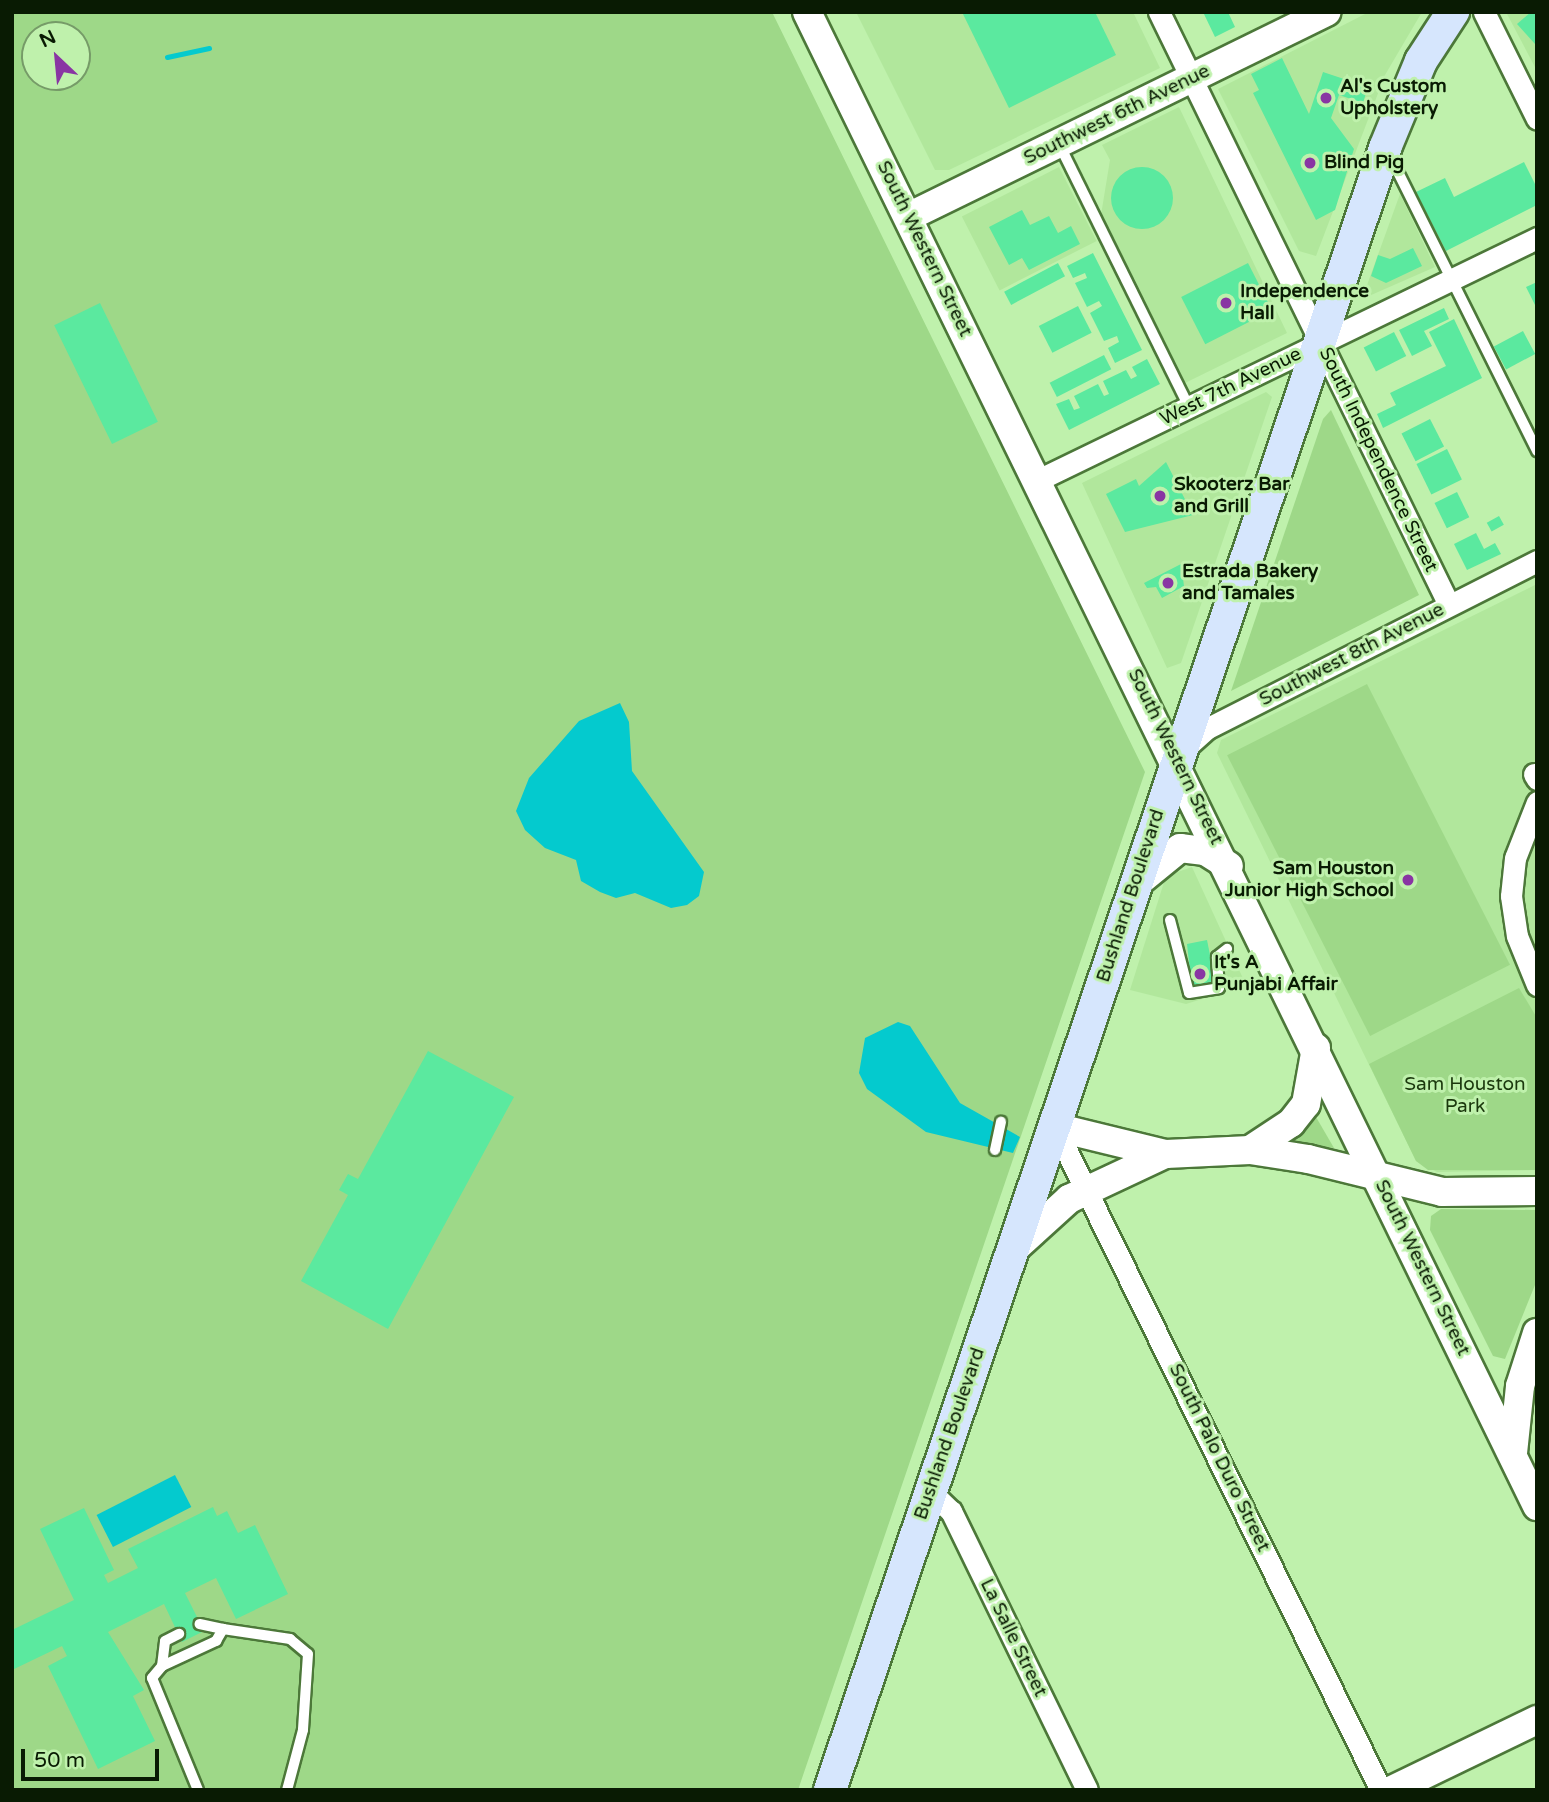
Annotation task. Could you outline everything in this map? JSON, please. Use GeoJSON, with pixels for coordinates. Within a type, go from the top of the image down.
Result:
{"type":"FeatureCollection","features":[{"type":"Feature","properties":{"kind":"main road","name":"South Western Street"},"geometry":{"type":"LineString","coordinates":[[807,12],[1317,1045],[1537,1506]]}},
{"type":"Feature","properties":{"kind":"main road","name":"Bushland Boulevard"},"geometry":{"type":"LineString","coordinates":[[831,1790],[1176,760],[1385,148],[1422,61],[1453,12]]}},
{"type":"Feature","properties":{"kind":"main road","name":"Southwest 6th Avenue"},"geometry":{"type":"LineString","coordinates":[[908,217],[1324,13]]}},
{"type":"Feature","properties":{"kind":"main road"},"geometry":{"type":"LineString","coordinates":[[1136,884],[1180,848],[1205,851],[1229,866]]}},
{"type":"Feature","properties":{"kind":"main road"},"geometry":{"type":"LineString","coordinates":[[1250,1150],[1291,1123],[1306,1104],[1317,1045]]}},
{"type":"Feature","properties":{"kind":"main road"},"geometry":{"type":"LineString","coordinates":[[1055,1126],[1166,1154],[1250,1150],[1442,1192],[1537,1191]]}},
{"type":"Feature","properties":{"kind":"main road"},"geometry":{"type":"LineString","coordinates":[[1011,1252],[1086,1188],[1166,1154]]}},
{"type":"Feature","properties":{"kind":"main road"},"geometry":{"type":"LineString","coordinates":[[1513,1457],[1520,1386],[1537,1333]]}},
{"type":"Feature","properties":{"kind":"main road"},"geometry":{"type":"LineString","coordinates":[[1392,1790],[1537,1720]]}},
{"type":"Feature","properties":{"kind":"street","name":"South Independence Street"},"geometry":{"type":"LineString","coordinates":[[1159,12],[1449,605]]}},
{"type":"Feature","properties":{"kind":"street"},"geometry":{"type":"LineString","coordinates":[[1484,12],[1537,119]]}},
{"type":"Feature","properties":{"kind":"street","name":"West 7th Avenue"},"geometry":{"type":"LineString","coordinates":[[1038,480],[1537,238]]}},
{"type":"Feature","properties":{"kind":"street","name":"Southwest 8th Avenue"},"geometry":{"type":"LineString","coordinates":[[1176,760],[1206,729],[1537,561]]}},
{"type":"Feature","properties":{"kind":"street"},"geometry":{"type":"LineString","coordinates":[[1537,802],[1515,858],[1511,896],[1517,936],[1537,985]]}},
{"type":"Feature","properties":{"kind":"street","name":"South Palo Duro Street"},"geometry":{"type":"LineString","coordinates":[[1055,1126],[1381,1790]]}},
{"type":"Feature","properties":{"kind":"street","name":"La Salle Street"},"geometry":{"type":"LineString","coordinates":[[930,1492],[951,1511],[1087,1790]]}},
{"type":"Feature","properties":{"kind":"lane"},"geometry":{"type":"LineString","coordinates":[[1059,144],[1189,407]]}},
{"type":"Feature","properties":{"kind":"lane"},"geometry":{"type":"LineString","coordinates":[[1385,148],[1454,279],[1537,451]]}},
{"type":"Feature","properties":{"kind":"lane"},"geometry":{"type":"LineString","coordinates":[[1170,920],[1189,993],[1219,988],[1217,957],[1227,949]]}},
{"type":"Feature","properties":{"kind":"lane"},"geometry":{"type":"LineString","coordinates":[[995,1150],[1001,1122]]}},
{"type":"Feature","properties":{"kind":"lane"},"geometry":{"type":"LineString","coordinates":[[200,1624],[290,1639],[308,1654],[303,1730],[287,1790]]}},
{"type":"Feature","properties":{"kind":"lane"},"geometry":{"type":"LineString","coordinates":[[198,1790],[159,1705],[152,1678],[162,1666],[216,1641],[223,1629]]}},
{"type":"Feature","properties":{"kind":"lane"},"geometry":{"type":"LineString","coordinates":[[162,1666],[165,1641],[179,1634]]}},
{"type":"Feature","properties":{"kind":"shaded area"},"geometry":{"type":"Polygon","coordinates":[[[856,12],[1133,12],[1160,68],[949,170],[935,170],[856,12]]]}},
{"type":"Feature","properties":{"kind":"shaded area"},"geometry":{"type":"Polygon","coordinates":[[[1369,12],[1422,12],[1385,75],[1316,256],[1299,251],[1218,89],[1369,12]]]}},
{"type":"Feature","properties":{"kind":"shaded area"},"geometry":{"type":"Polygon","coordinates":[[[1506,12],[1537,12],[1537,71],[1506,12]]]}},
{"type":"Feature","properties":{"kind":"shaded area"},"geometry":{"type":"Polygon","coordinates":[[[1179,107],[1287,333],[1185,383],[1101,215],[1110,160],[1102,145],[1179,107]]]}},
{"type":"Feature","properties":{"kind":"shaded area"},"geometry":{"type":"Polygon","coordinates":[[[1059,167],[1097,241],[1000,290],[962,216],[1059,167]]]}},
{"type":"Feature","properties":{"kind":"shaded area"},"geometry":{"type":"Polygon","coordinates":[[[1400,194],[1435,267],[1362,299],[1400,194]]]}},
{"type":"Feature","properties":{"kind":"shaded area"},"geometry":{"type":"Polygon","coordinates":[[[1266,392],[1272,397],[1181,663],[1167,668],[1082,483],[1266,392]]]}},
{"type":"Feature","properties":{"kind":"shaded area","name":"Sam Houston Junior High School"},"geometry":{"type":"Polygon","coordinates":[[[1537,584],[1537,1170],[1437,1172],[1416,1161],[1217,753],[1221,740],[1537,584]]]}},
{"type":"Feature","properties":{"kind":"shaded area"},"geometry":{"type":"Polygon","coordinates":[[[1192,867],[1246,985],[1186,1004],[1130,990],[1166,876],[1192,867]]]}},
{"type":"Feature","properties":{"kind":"green space"},"geometry":{"type":"Polygon","coordinates":[[[12,12],[772,12],[1145,772],[798,1790],[12,1790],[12,12]]]}},
{"type":"Feature","properties":{"kind":"green space"},"geometry":{"type":"Polygon","coordinates":[[[1331,410],[1419,595],[1231,691],[1323,419],[1331,410]]]}},
{"type":"Feature","properties":{"kind":"green space"},"geometry":{"type":"Polygon","coordinates":[[[1367,684],[1510,965],[1370,1036],[1227,755],[1367,684]]]}},
{"type":"Feature","properties":{"kind":"green space","name":"Sam Houston Park"},"geometry":{"type":"Polygon","coordinates":[[[1519,988],[1537,1018],[1537,1170],[1428,1170],[1416,1161],[1369,1064],[1519,988]]]}},
{"type":"Feature","properties":{"kind":"green space"},"geometry":{"type":"Polygon","coordinates":[[[1316,1117],[1334,1148],[1289,1143],[1289,1141],[1316,1117]]]}},
{"type":"Feature","properties":{"kind":"green space"},"geometry":{"type":"Polygon","coordinates":[[[1441,1209],[1537,1210],[1537,1280],[1505,1359],[1493,1356],[1430,1230],[1431,1216],[1441,1209]]]}},
{"type":"Feature","properties":{"kind":"water"},"geometry":{"type":"Polygon","coordinates":[[[620,703],[629,722],[632,771],[704,872],[699,896],[687,905],[671,908],[635,893],[616,898],[600,892],[581,881],[576,860],[545,848],[525,830],[516,811],[529,778],[579,721],[620,703]]]}},
{"type":"Feature","properties":{"kind":"water"},"geometry":{"type":"Polygon","coordinates":[[[898,1022],[910,1026],[960,1103],[1020,1137],[1013,1153],[926,1132],[867,1089],[859,1073],[865,1038],[898,1022]]]}},
{"type":"Feature","properties":{"kind":"water"},"geometry":{"type":"Polygon","coordinates":[[[175,1475],[191,1507],[113,1547],[97,1515],[175,1475]]]}},
{"type":"Feature","properties":{"kind":"building"},"geometry":{"type":"Polygon","coordinates":[[[962,12],[1095,12],[1116,55],[1009,108],[962,12]]]}},
{"type":"Feature","properties":{"kind":"building"},"geometry":{"type":"Polygon","coordinates":[[[1203,12],[1228,12],[1235,27],[1215,37],[1203,12]]]}},
{"type":"Feature","properties":{"kind":"building"},"geometry":{"type":"Polygon","coordinates":[[[1531,12],[1537,12],[1535,44],[1517,24],[1531,12]]]}},
{"type":"Feature","properties":{"kind":"building"},"geometry":{"type":"Polygon","coordinates":[[[1282,58],[1309,114],[1323,72],[1368,87],[1363,103],[1339,95],[1331,118],[1354,149],[1335,210],[1316,220],[1253,93],[1259,90],[1251,74],[1282,58]]]}},
{"type":"Feature","properties":{"kind":"building"},"geometry":{"type":"Polygon","coordinates":[[[1524,162],[1537,188],[1537,205],[1446,251],[1416,192],[1445,178],[1454,197],[1524,162]]]}},
{"type":"Feature","properties":{"kind":"building"},"geometry":{"type":"Polygon","coordinates":[[[1142,167],[1154,169],[1164,176],[1171,186],[1171,210],[1164,220],[1154,227],[1142,229],[1130,227],[1120,220],[1113,210],[1111,198],[1113,186],[1120,176],[1130,169],[1142,167]]]}},
{"type":"Feature","properties":{"kind":"building"},"geometry":{"type":"Polygon","coordinates":[[[1022,210],[1030,225],[1049,216],[1058,233],[1071,226],[1080,244],[1029,270],[1022,258],[1009,265],[989,227],[1022,210]]]}},
{"type":"Feature","properties":{"kind":"building"},"geometry":{"type":"Polygon","coordinates":[[[1413,248],[1422,266],[1386,283],[1371,276],[1378,255],[1390,259],[1413,248]]]}},
{"type":"Feature","properties":{"kind":"building"},"geometry":{"type":"Polygon","coordinates":[[[1093,253],[1142,350],[1115,363],[1108,348],[1119,342],[1117,336],[1104,341],[1090,313],[1102,306],[1099,301],[1087,307],[1075,283],[1087,278],[1085,273],[1073,278],[1067,266],[1093,253]]]}},
{"type":"Feature","properties":{"kind":"building"},"geometry":{"type":"Polygon","coordinates":[[[1058,263],[1065,276],[1011,305],[1004,292],[1058,263]]]}},
{"type":"Feature","properties":{"kind":"building","name":"Independence Hall"},"geometry":{"type":"Polygon","coordinates":[[[1248,263],[1272,310],[1205,344],[1181,297],[1248,263]]]}},
{"type":"Feature","properties":{"kind":"building"},"geometry":{"type":"Polygon","coordinates":[[[1537,282],[1537,309],[1526,287],[1537,282]]]}},
{"type":"Feature","properties":{"kind":"building"},"geometry":{"type":"Polygon","coordinates":[[[100,303],[158,422],[112,444],[54,325],[100,303]]]}},
{"type":"Feature","properties":{"kind":"building"},"geometry":{"type":"Polygon","coordinates":[[[1078,306],[1092,333],[1052,353],[1039,326],[1078,306]]]}},
{"type":"Feature","properties":{"kind":"building"},"geometry":{"type":"Polygon","coordinates":[[[1444,308],[1449,319],[1424,331],[1432,346],[1412,356],[1399,330],[1444,308]]]}},
{"type":"Feature","properties":{"kind":"building"},"geometry":{"type":"Polygon","coordinates":[[[1454,319],[1482,378],[1383,428],[1377,414],[1396,405],[1390,393],[1446,366],[1429,332],[1454,319]]]}},
{"type":"Feature","properties":{"kind":"building"},"geometry":{"type":"Polygon","coordinates":[[[1523,331],[1535,354],[1506,369],[1494,346],[1523,331]]]}},
{"type":"Feature","properties":{"kind":"building"},"geometry":{"type":"Polygon","coordinates":[[[1394,332],[1406,356],[1376,371],[1364,347],[1394,332]]]}},
{"type":"Feature","properties":{"kind":"building"},"geometry":{"type":"Polygon","coordinates":[[[1104,355],[1111,369],[1057,397],[1050,383],[1104,355]]]}},
{"type":"Feature","properties":{"kind":"building"},"geometry":{"type":"Polygon","coordinates":[[[1147,359],[1160,384],[1069,430],[1056,404],[1069,399],[1074,410],[1080,408],[1074,396],[1098,384],[1104,396],[1109,394],[1103,381],[1126,370],[1131,379],[1137,376],[1132,367],[1147,359]]]}},
{"type":"Feature","properties":{"kind":"building"},"geometry":{"type":"Polygon","coordinates":[[[1430,419],[1444,447],[1416,461],[1401,434],[1430,419]]]}},
{"type":"Feature","properties":{"kind":"building"},"geometry":{"type":"Polygon","coordinates":[[[1447,449],[1462,480],[1431,494],[1416,464],[1447,449]]]}},
{"type":"Feature","properties":{"kind":"building"},"geometry":{"type":"Polygon","coordinates":[[[1166,462],[1193,515],[1125,532],[1106,494],[1136,479],[1139,486],[1166,462]]]}},
{"type":"Feature","properties":{"kind":"building"},"geometry":{"type":"Polygon","coordinates":[[[1457,492],[1469,517],[1447,528],[1435,503],[1457,492]]]}},
{"type":"Feature","properties":{"kind":"building"},"geometry":{"type":"Polygon","coordinates":[[[1499,516],[1504,525],[1492,532],[1487,523],[1499,516]]]}},
{"type":"Feature","properties":{"kind":"building"},"geometry":{"type":"Polygon","coordinates":[[[1476,533],[1484,549],[1495,543],[1501,554],[1467,570],[1454,544],[1476,533]]]}},
{"type":"Feature","properties":{"kind":"building"},"geometry":{"type":"Polygon","coordinates":[[[1181,564],[1184,586],[1162,598],[1156,587],[1147,588],[1144,583],[1181,564]]]}},
{"type":"Feature","properties":{"kind":"building"},"geometry":{"type":"Polygon","coordinates":[[[1207,940],[1216,985],[1192,989],[1187,944],[1207,940]]]}},
{"type":"Feature","properties":{"kind":"building"},"geometry":{"type":"Polygon","coordinates":[[[428,1051],[514,1097],[388,1329],[301,1281],[348,1195],[339,1190],[348,1174],[358,1179],[428,1051]]]}},
{"type":"Feature","properties":{"kind":"building"},"geometry":{"type":"Polygon","coordinates":[[[213,1507],[217,1516],[227,1511],[238,1533],[255,1525],[288,1594],[236,1619],[216,1578],[185,1593],[204,1631],[182,1642],[164,1604],[108,1632],[144,1690],[133,1696],[155,1741],[98,1769],[48,1666],[67,1656],[62,1646],[12,1670],[12,1630],[74,1600],[40,1529],[84,1508],[114,1570],[104,1575],[108,1583],[138,1568],[128,1549],[213,1507]]]}},
{"type":"Feature","properties":{"kind":"waterway"},"geometry":{"type":"LineString","coordinates":[[167,57],[209,48]]}},
{"type":"Feature","properties":{"kind":"place","name":"Al's Custom Upholstery"},"geometry":{"type":"Point","coordinates":[1326,98]}},
{"type":"Feature","properties":{"kind":"place","name":"Blind Pig"},"geometry":{"type":"Point","coordinates":[1310,163]}},
{"type":"Feature","properties":{"kind":"place","name":"Independence Hall"},"geometry":{"type":"Point","coordinates":[1226,303]}},
{"type":"Feature","properties":{"kind":"place","name":"Skooterz Bar and Grill"},"geometry":{"type":"Point","coordinates":[1160,496]}},
{"type":"Feature","properties":{"kind":"place","name":"Estrada Bakery and Tamales"},"geometry":{"type":"Point","coordinates":[1168,583]}},
{"type":"Feature","properties":{"kind":"place","name":"Sam Houston Junior High School"},"geometry":{"type":"Point","coordinates":[1408,880]}},
{"type":"Feature","properties":{"kind":"place","name":"It's A Punjabi Affair"},"geometry":{"type":"Point","coordinates":[1200,974]}}]}
